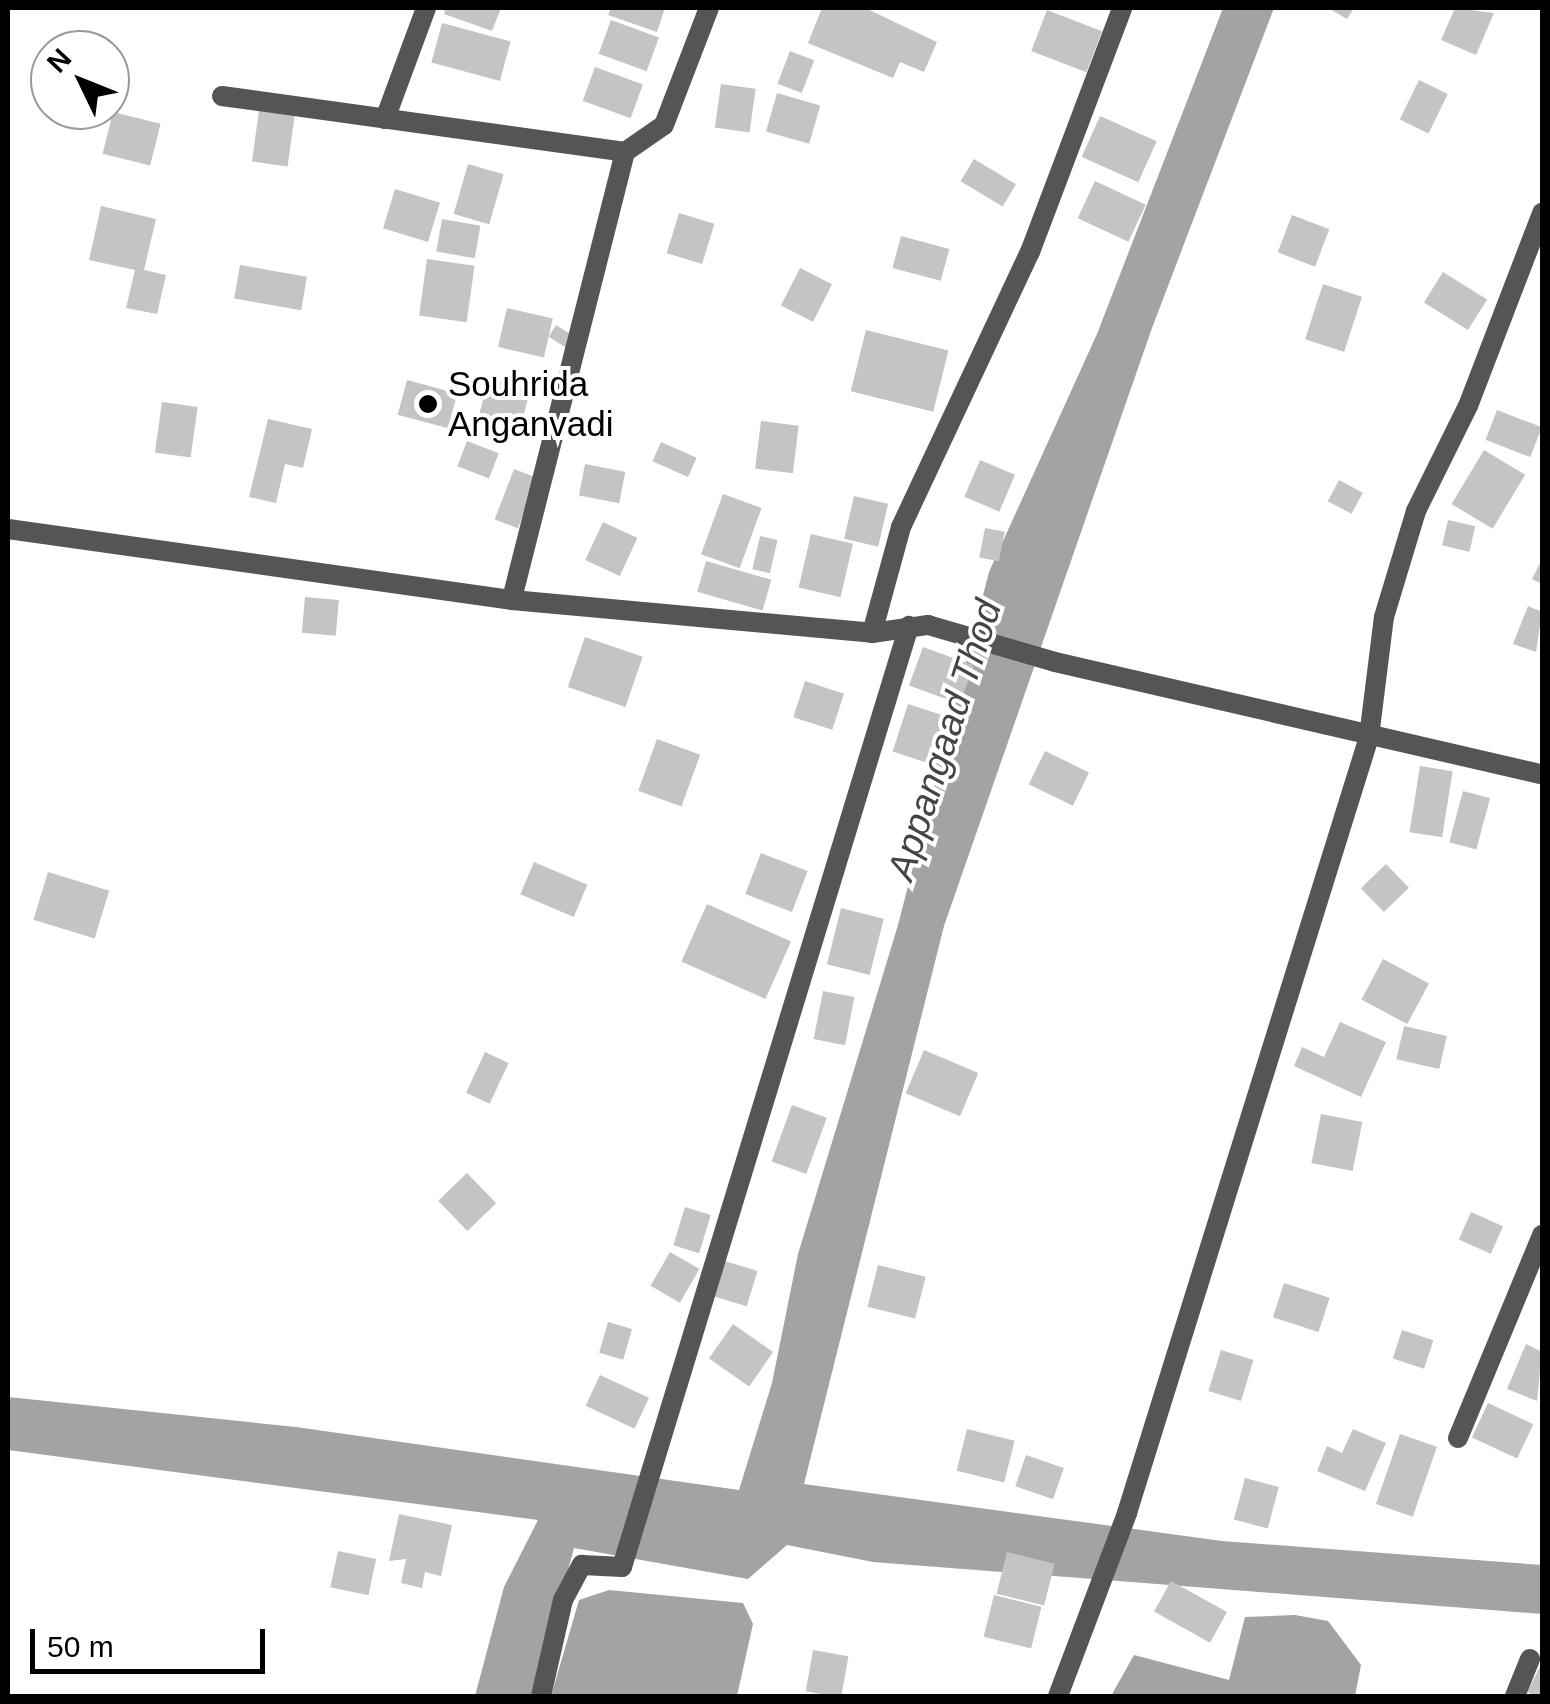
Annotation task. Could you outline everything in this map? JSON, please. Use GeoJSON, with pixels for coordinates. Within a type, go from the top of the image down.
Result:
{"type":"FeatureCollection","features":[{"type":"Feature","properties":{"kind":"street"},"geometry":{"type":"LineString","coordinates":[[385,119],[426,8]]}},
{"type":"Feature","properties":{"kind":"street"},"geometry":{"type":"LineString","coordinates":[[512,600],[625,152],[664,125],[709,8]]}},
{"type":"Feature","properties":{"kind":"street"},"geometry":{"type":"LineString","coordinates":[[872,633],[901,527],[1030,252],[1122,8]]}},
{"type":"Feature","properties":{"kind":"street"},"geometry":{"type":"LineString","coordinates":[[222,96],[625,152]]}},
{"type":"Feature","properties":{"kind":"street"},"geometry":{"type":"LineString","coordinates":[[1058,1696],[1127,1513],[1370,737],[1384,617],[1416,511],[1468,406],[1542,213]]}},
{"type":"Feature","properties":{"kind":"street"},"geometry":{"type":"LineString","coordinates":[[8,528],[512,600],[872,633],[918,625],[1055,662],[1542,774]]}},
{"type":"Feature","properties":{"kind":"street"},"geometry":{"type":"LineString","coordinates":[[541,1696],[564,1600],[582,1565],[622,1567],[918,625]]}},
{"type":"Feature","properties":{"kind":"street"},"geometry":{"type":"LineString","coordinates":[[1458,1438],[1542,1235]]}},
{"type":"Feature","properties":{"kind":"street"},"geometry":{"type":"LineString","coordinates":[[1515,1696],[1530,1658]]}},
{"type":"Feature","properties":{"kind":"shaded area"},"geometry":{"type":"Polygon","coordinates":[[[1223,8],[1274,8],[1152,328],[944,926],[804,1484],[1222,1541],[1542,1565],[1542,1614],[873,1562],[787,1545],[748,1579],[574,1548],[534,1696],[475,1696],[504,1587],[538,1520],[8,1450],[8,1397],[296,1427],[739,1490],[772,1383],[798,1254],[898,925],[989,572],[1097,334],[1223,8]]]}},
{"type":"Feature","properties":{"kind":"shaded area"},"geometry":{"type":"Polygon","coordinates":[[[609,1590],[743,1603],[753,1624],[737,1696],[551,1696],[579,1600],[609,1590]]]}},
{"type":"Feature","properties":{"kind":"shaded area"},"geometry":{"type":"Polygon","coordinates":[[[1295,1615],[1328,1621],[1361,1665],[1355,1696],[1111,1696],[1134,1655],[1229,1680],[1245,1617],[1295,1615]]]}},
{"type":"Feature","properties":{"kind":"building"},"geometry":{"type":"Polygon","coordinates":[[[446,8],[501,8],[492,31],[444,14],[446,8]]]}},
{"type":"Feature","properties":{"kind":"building"},"geometry":{"type":"Polygon","coordinates":[[[611,8],[665,8],[657,32],[608,15],[611,8]]]}},
{"type":"Feature","properties":{"kind":"building"},"geometry":{"type":"Polygon","coordinates":[[[822,8],[865,8],[937,42],[924,72],[900,62],[893,78],[808,43],[822,8]]]}},
{"type":"Feature","properties":{"kind":"building"},"geometry":{"type":"Polygon","coordinates":[[[1328,8],[1354,8],[1347,19],[1328,8]]]}},
{"type":"Feature","properties":{"kind":"building"},"geometry":{"type":"Polygon","coordinates":[[[1455,8],[1494,13],[1476,55],[1441,40],[1455,8]]]}},
{"type":"Feature","properties":{"kind":"building"},"geometry":{"type":"Polygon","coordinates":[[[1047,10],[1102,31],[1086,72],[1031,51],[1047,10]]]}},
{"type":"Feature","properties":{"kind":"building"},"geometry":{"type":"Polygon","coordinates":[[[611,20],[659,37],[647,71],[599,54],[611,20]]]}},
{"type":"Feature","properties":{"kind":"building"},"geometry":{"type":"Polygon","coordinates":[[[442,23],[511,41],[500,81],[431,63],[442,23]]]}},
{"type":"Feature","properties":{"kind":"building"},"geometry":{"type":"Polygon","coordinates":[[[790,51],[814,60],[802,93],[777,84],[790,51]]]}},
{"type":"Feature","properties":{"kind":"building"},"geometry":{"type":"Polygon","coordinates":[[[595,67],[643,84],[631,118],[583,101],[595,67]]]}},
{"type":"Feature","properties":{"kind":"building"},"geometry":{"type":"Polygon","coordinates":[[[1419,80],[1448,94],[1428,134],[1400,120],[1419,80]]]}},
{"type":"Feature","properties":{"kind":"building"},"geometry":{"type":"Polygon","coordinates":[[[721,84],[756,89],[750,132],[715,128],[721,84]]]}},
{"type":"Feature","properties":{"kind":"building"},"geometry":{"type":"Polygon","coordinates":[[[777,93],[820,105],[809,144],[766,131],[777,93]]]}},
{"type":"Feature","properties":{"kind":"building"},"geometry":{"type":"Polygon","coordinates":[[[259,111],[295,116],[288,167],[252,162],[259,111]]]}},
{"type":"Feature","properties":{"kind":"building"},"geometry":{"type":"Polygon","coordinates":[[[130,116],[161,124],[150,166],[103,154],[109,130],[130,130],[130,116]]]}},
{"type":"Feature","properties":{"kind":"building"},"geometry":{"type":"Polygon","coordinates":[[[1100,116],[1157,141],[1138,182],[1082,157],[1100,116]]]}},
{"type":"Feature","properties":{"kind":"building"},"geometry":{"type":"Polygon","coordinates":[[[974,159],[1016,184],[1003,207],[961,181],[974,159]]]}},
{"type":"Feature","properties":{"kind":"building"},"geometry":{"type":"Polygon","coordinates":[[[468,164],[504,174],[489,224],[454,214],[468,164]]]}},
{"type":"Feature","properties":{"kind":"building"},"geometry":{"type":"Polygon","coordinates":[[[1095,181],[1146,205],[1128,242],[1078,218],[1095,181]]]}},
{"type":"Feature","properties":{"kind":"building"},"geometry":{"type":"Polygon","coordinates":[[[395,189],[440,203],[428,242],[383,228],[395,189]]]}},
{"type":"Feature","properties":{"kind":"building"},"geometry":{"type":"Polygon","coordinates":[[[101,206],[156,219],[144,270],[166,275],[157,314],[126,308],[135,270],[89,260],[101,206]]]}},
{"type":"Feature","properties":{"kind":"building"},"geometry":{"type":"Polygon","coordinates":[[[679,213],[714,224],[702,264],[667,253],[679,213]]]}},
{"type":"Feature","properties":{"kind":"building"},"geometry":{"type":"Polygon","coordinates":[[[1292,215],[1329,229],[1315,267],[1278,252],[1292,215]]]}},
{"type":"Feature","properties":{"kind":"building"},"geometry":{"type":"Polygon","coordinates":[[[442,219],[480,226],[475,258],[436,251],[442,219]]]}},
{"type":"Feature","properties":{"kind":"building"},"geometry":{"type":"Polygon","coordinates":[[[901,236],[949,249],[941,281],[892,268],[901,236]]]}},
{"type":"Feature","properties":{"kind":"building"},"geometry":{"type":"Polygon","coordinates":[[[427,259],[475,266],[467,322],[419,315],[427,259]]]}},
{"type":"Feature","properties":{"kind":"building"},"geometry":{"type":"Polygon","coordinates":[[[240,265],[307,277],[301,310],[234,298],[240,265]]]}},
{"type":"Feature","properties":{"kind":"building"},"geometry":{"type":"Polygon","coordinates":[[[800,268],[832,284],[813,322],[781,305],[800,268]]]}},
{"type":"Feature","properties":{"kind":"building"},"geometry":{"type":"Polygon","coordinates":[[[1443,272],[1487,300],[1468,330],[1424,303],[1443,272]]]}},
{"type":"Feature","properties":{"kind":"building"},"geometry":{"type":"Polygon","coordinates":[[[1323,284],[1362,297],[1344,352],[1305,339],[1323,284]]]}},
{"type":"Feature","properties":{"kind":"building"},"geometry":{"type":"Polygon","coordinates":[[[507,308],[553,319],[544,358],[498,347],[507,308]]]}},
{"type":"Feature","properties":{"kind":"building"},"geometry":{"type":"Polygon","coordinates":[[[556,325],[575,337],[567,349],[549,337],[556,325]]]}},
{"type":"Feature","properties":{"kind":"building"},"geometry":{"type":"Polygon","coordinates":[[[866,330],[948,351],[933,412],[851,391],[866,330]]]}},
{"type":"Feature","properties":{"kind":"building"},"geometry":{"type":"Polygon","coordinates":[[[489,378],[531,389],[520,429],[478,418],[489,378]]]}},
{"type":"Feature","properties":{"kind":"building","name":"Souhrida Anganvadi"},"geometry":{"type":"Polygon","coordinates":[[[407,380],[457,393],[448,428],[398,415],[407,380]]]}},
{"type":"Feature","properties":{"kind":"building"},"geometry":{"type":"Polygon","coordinates":[[[162,402],[198,407],[191,458],[155,453],[162,402]]]}},
{"type":"Feature","properties":{"kind":"building"},"geometry":{"type":"Polygon","coordinates":[[[1497,410],[1542,427],[1530,457],[1486,440],[1497,410]]]}},
{"type":"Feature","properties":{"kind":"building"},"geometry":{"type":"Polygon","coordinates":[[[268,419],[312,429],[303,468],[285,464],[276,503],[249,497],[268,419]]]}},
{"type":"Feature","properties":{"kind":"building"},"geometry":{"type":"Polygon","coordinates":[[[761,421],[799,426],[793,473],[755,469],[761,421]]]}},
{"type":"Feature","properties":{"kind":"building"},"geometry":{"type":"Polygon","coordinates":[[[467,441],[499,453],[489,478],[457,466],[467,441]]]}},
{"type":"Feature","properties":{"kind":"building"},"geometry":{"type":"Polygon","coordinates":[[[661,442],[697,458],[688,477],[652,461],[661,442]]]}},
{"type":"Feature","properties":{"kind":"building"},"geometry":{"type":"Polygon","coordinates":[[[1484,450],[1525,475],[1493,529],[1452,504],[1484,450]]]}},
{"type":"Feature","properties":{"kind":"building"},"geometry":{"type":"Polygon","coordinates":[[[980,460],[1015,475],[999,512],[964,497],[980,460]]]}},
{"type":"Feature","properties":{"kind":"building"},"geometry":{"type":"Polygon","coordinates":[[[585,464],[625,472],[619,503],[579,495],[585,464]]]}},
{"type":"Feature","properties":{"kind":"building"},"geometry":{"type":"Polygon","coordinates":[[[514,469],[537,478],[518,528],[495,519],[514,469]]]}},
{"type":"Feature","properties":{"kind":"building"},"geometry":{"type":"Polygon","coordinates":[[[1339,480],[1363,493],[1352,514],[1328,501],[1339,480]]]}},
{"type":"Feature","properties":{"kind":"building"},"geometry":{"type":"Polygon","coordinates":[[[723,494],[762,508],[740,568],[701,554],[723,494]]]}},
{"type":"Feature","properties":{"kind":"building"},"geometry":{"type":"Polygon","coordinates":[[[854,496],[888,504],[878,547],[844,539],[854,496]]]}},
{"type":"Feature","properties":{"kind":"building"},"geometry":{"type":"Polygon","coordinates":[[[1448,520],[1475,526],[1469,552],[1442,545],[1448,520]]]}},
{"type":"Feature","properties":{"kind":"building"},"geometry":{"type":"Polygon","coordinates":[[[603,522],[637,538],[620,576],[585,560],[603,522]]]}},
{"type":"Feature","properties":{"kind":"building"},"geometry":{"type":"Polygon","coordinates":[[[985,528],[1005,532],[999,561],[979,557],[985,528]]]}},
{"type":"Feature","properties":{"kind":"building"},"geometry":{"type":"Polygon","coordinates":[[[811,534],[853,544],[841,597],[799,588],[811,534]]]}},
{"type":"Feature","properties":{"kind":"building"},"geometry":{"type":"Polygon","coordinates":[[[760,536],[778,540],[770,573],[752,569],[760,536]]]}},
{"type":"Feature","properties":{"kind":"building"},"geometry":{"type":"Polygon","coordinates":[[[1542,559],[1542,584],[1532,579],[1542,559]]]}},
{"type":"Feature","properties":{"kind":"building"},"geometry":{"type":"Polygon","coordinates":[[[706,561],[771,580],[763,611],[697,592],[706,561]]]}},
{"type":"Feature","properties":{"kind":"building"},"geometry":{"type":"Polygon","coordinates":[[[305,597],[339,600],[336,636],[302,633],[305,597]]]}},
{"type":"Feature","properties":{"kind":"building"},"geometry":{"type":"Polygon","coordinates":[[[1528,606],[1542,612],[1536,652],[1513,644],[1528,606]]]}},
{"type":"Feature","properties":{"kind":"building"},"geometry":{"type":"Polygon","coordinates":[[[585,637],[643,657],[625,707],[568,687],[585,637]]]}},
{"type":"Feature","properties":{"kind":"building"},"geometry":{"type":"Polygon","coordinates":[[[923,647],[974,665],[960,704],[909,686],[923,647]]]}},
{"type":"Feature","properties":{"kind":"building"},"geometry":{"type":"Polygon","coordinates":[[[805,681],[844,694],[832,730],[793,717],[805,681]]]}},
{"type":"Feature","properties":{"kind":"building"},"geometry":{"type":"Polygon","coordinates":[[[908,704],[957,720],[942,768],[893,752],[908,704]]]}},
{"type":"Feature","properties":{"kind":"building"},"geometry":{"type":"Polygon","coordinates":[[[657,739],[700,755],[681,806],[638,791],[657,739]]]}},
{"type":"Feature","properties":{"kind":"building"},"geometry":{"type":"Polygon","coordinates":[[[1045,751],[1089,772],[1073,806],[1029,784],[1045,751]]]}},
{"type":"Feature","properties":{"kind":"building"},"geometry":{"type":"Polygon","coordinates":[[[1420,766],[1453,771],[1442,837],[1410,832],[1420,766]]]}},
{"type":"Feature","properties":{"kind":"building"},"geometry":{"type":"Polygon","coordinates":[[[1463,791],[1490,798],[1476,849],[1449,842],[1463,791]]]}},
{"type":"Feature","properties":{"kind":"building"},"geometry":{"type":"Polygon","coordinates":[[[761,853],[808,871],[792,912],[745,894],[761,853]]]}},
{"type":"Feature","properties":{"kind":"building"},"geometry":{"type":"Polygon","coordinates":[[[534,862],[587,885],[574,917],[520,894],[534,862]]]}},
{"type":"Feature","properties":{"kind":"building"},"geometry":{"type":"Polygon","coordinates":[[[1386,864],[1409,888],[1384,912],[1361,888],[1386,864]]]}},
{"type":"Feature","properties":{"kind":"building"},"geometry":{"type":"Polygon","coordinates":[[[48,872],[109,891],[95,939],[33,920],[48,872]]]}},
{"type":"Feature","properties":{"kind":"building"},"geometry":{"type":"Polygon","coordinates":[[[707,904],[791,941],[765,999],[681,962],[707,904]]]}},
{"type":"Feature","properties":{"kind":"building"},"geometry":{"type":"Polygon","coordinates":[[[841,908],[884,919],[870,975],[827,964],[841,908]]]}},
{"type":"Feature","properties":{"kind":"building"},"geometry":{"type":"Polygon","coordinates":[[[1383,959],[1429,983],[1407,1024],[1361,1000],[1383,959]]]}},
{"type":"Feature","properties":{"kind":"building"},"geometry":{"type":"Polygon","coordinates":[[[823,991],[854,997],[845,1045],[814,1039],[823,991]]]}},
{"type":"Feature","properties":{"kind":"building"},"geometry":{"type":"Polygon","coordinates":[[[1340,1022],[1386,1042],[1361,1097],[1294,1066],[1302,1047],[1324,1057],[1340,1022]]]}},
{"type":"Feature","properties":{"kind":"building"},"geometry":{"type":"Polygon","coordinates":[[[1404,1026],[1447,1036],[1439,1069],[1396,1059],[1404,1026]]]}},
{"type":"Feature","properties":{"kind":"building"},"geometry":{"type":"Polygon","coordinates":[[[924,1050],[978,1073],[960,1116],[906,1093],[924,1050]]]}},
{"type":"Feature","properties":{"kind":"building"},"geometry":{"type":"Polygon","coordinates":[[[485,1052],[509,1063],[490,1104],[466,1093],[485,1052]]]}},
{"type":"Feature","properties":{"kind":"building"},"geometry":{"type":"Polygon","coordinates":[[[792,1105],[827,1118],[806,1174],[771,1161],[792,1105]]]}},
{"type":"Feature","properties":{"kind":"building"},"geometry":{"type":"Polygon","coordinates":[[[1321,1114],[1362,1122],[1353,1171],[1311,1163],[1321,1114]]]}},
{"type":"Feature","properties":{"kind":"building"},"geometry":{"type":"Polygon","coordinates":[[[467,1173],[496,1203],[467,1231],[438,1201],[467,1173]]]}},
{"type":"Feature","properties":{"kind":"building"},"geometry":{"type":"Polygon","coordinates":[[[685,1207],[711,1215],[699,1253],[673,1245],[685,1207]]]}},
{"type":"Feature","properties":{"kind":"building"},"geometry":{"type":"Polygon","coordinates":[[[1471,1212],[1503,1226],[1491,1254],[1459,1239],[1471,1212]]]}},
{"type":"Feature","properties":{"kind":"building"},"geometry":{"type":"Polygon","coordinates":[[[670,1252],[699,1269],[680,1303],[650,1286],[670,1252]]]}},
{"type":"Feature","properties":{"kind":"building"},"geometry":{"type":"Polygon","coordinates":[[[725,1261],[758,1271],[747,1306],[714,1296],[725,1261]]]}},
{"type":"Feature","properties":{"kind":"building"},"geometry":{"type":"Polygon","coordinates":[[[878,1265],[926,1277],[915,1319],[868,1307],[878,1265]]]}},
{"type":"Feature","properties":{"kind":"building"},"geometry":{"type":"Polygon","coordinates":[[[1284,1283],[1330,1298],[1319,1332],[1273,1317],[1284,1283]]]}},
{"type":"Feature","properties":{"kind":"building"},"geometry":{"type":"Polygon","coordinates":[[[608,1322],[632,1329],[623,1360],[599,1353],[608,1322]]]}},
{"type":"Feature","properties":{"kind":"building"},"geometry":{"type":"Polygon","coordinates":[[[733,1324],[773,1352],[749,1387],[709,1358],[733,1324]]]}},
{"type":"Feature","properties":{"kind":"building"},"geometry":{"type":"Polygon","coordinates":[[[1402,1330],[1433,1340],[1424,1369],[1393,1359],[1402,1330]]]}},
{"type":"Feature","properties":{"kind":"building"},"geometry":{"type":"Polygon","coordinates":[[[1526,1344],[1542,1352],[1537,1401],[1507,1389],[1526,1344]]]}},
{"type":"Feature","properties":{"kind":"building"},"geometry":{"type":"Polygon","coordinates":[[[1221,1350],[1254,1360],[1241,1401],[1208,1391],[1221,1350]]]}},
{"type":"Feature","properties":{"kind":"building"},"geometry":{"type":"Polygon","coordinates":[[[600,1375],[649,1398],[635,1429],[586,1406],[600,1375]]]}},
{"type":"Feature","properties":{"kind":"building"},"geometry":{"type":"Polygon","coordinates":[[[1488,1403],[1533,1424],[1517,1459],[1472,1437],[1488,1403]]]}},
{"type":"Feature","properties":{"kind":"building"},"geometry":{"type":"Polygon","coordinates":[[[967,1429],[1015,1441],[1004,1483],[957,1471],[967,1429]]]}},
{"type":"Feature","properties":{"kind":"building"},"geometry":{"type":"Polygon","coordinates":[[[1353,1429],[1386,1443],[1365,1491],[1317,1471],[1327,1446],[1342,1453],[1353,1429]]]}},
{"type":"Feature","properties":{"kind":"building"},"geometry":{"type":"Polygon","coordinates":[[[1400,1434],[1437,1447],[1413,1517],[1376,1504],[1400,1434]]]}},
{"type":"Feature","properties":{"kind":"building"},"geometry":{"type":"Polygon","coordinates":[[[1026,1455],[1064,1468],[1053,1499],[1015,1486],[1026,1455]]]}},
{"type":"Feature","properties":{"kind":"building"},"geometry":{"type":"Polygon","coordinates":[[[1245,1478],[1279,1487],[1268,1529],[1234,1520],[1245,1478]]]}},
{"type":"Feature","properties":{"kind":"building"},"geometry":{"type":"Polygon","coordinates":[[[399,1514],[452,1525],[441,1576],[425,1572],[422,1588],[401,1583],[406,1559],[389,1561],[399,1514]]]}},
{"type":"Feature","properties":{"kind":"building"},"geometry":{"type":"Polygon","coordinates":[[[338,1551],[376,1559],[368,1595],[330,1587],[338,1551]]]}},
{"type":"Feature","properties":{"kind":"building"},"geometry":{"type":"Polygon","coordinates":[[[1007,1552],[1055,1564],[1044,1606],[997,1594],[1007,1552]]]}},
{"type":"Feature","properties":{"kind":"building"},"geometry":{"type":"Polygon","coordinates":[[[1171,1581],[1227,1612],[1210,1643],[1154,1612],[1171,1581]]]}},
{"type":"Feature","properties":{"kind":"building"},"geometry":{"type":"Polygon","coordinates":[[[994,1595],[1042,1607],[1031,1649],[984,1637],[994,1595]]]}},
{"type":"Feature","properties":{"kind":"building"},"geometry":{"type":"Polygon","coordinates":[[[813,1650],[848,1656],[841,1696],[806,1691],[813,1650]]]}},
{"type":"Feature","properties":{"kind":"building"},"geometry":{"type":"Polygon","coordinates":[[[1542,1663],[1542,1696],[1536,1696],[1527,1692],[1542,1663]]]}},
{"type":"Feature","properties":{"kind":"place","name":"Souhrida Anganvadi"},"geometry":{"type":"Point","coordinates":[428,404]}},
{"type":"Feature","properties":{"kind":"water label","name":"Appangaad Thod"},"geometry":{"type":"Point","coordinates":[945,740]}}]}
